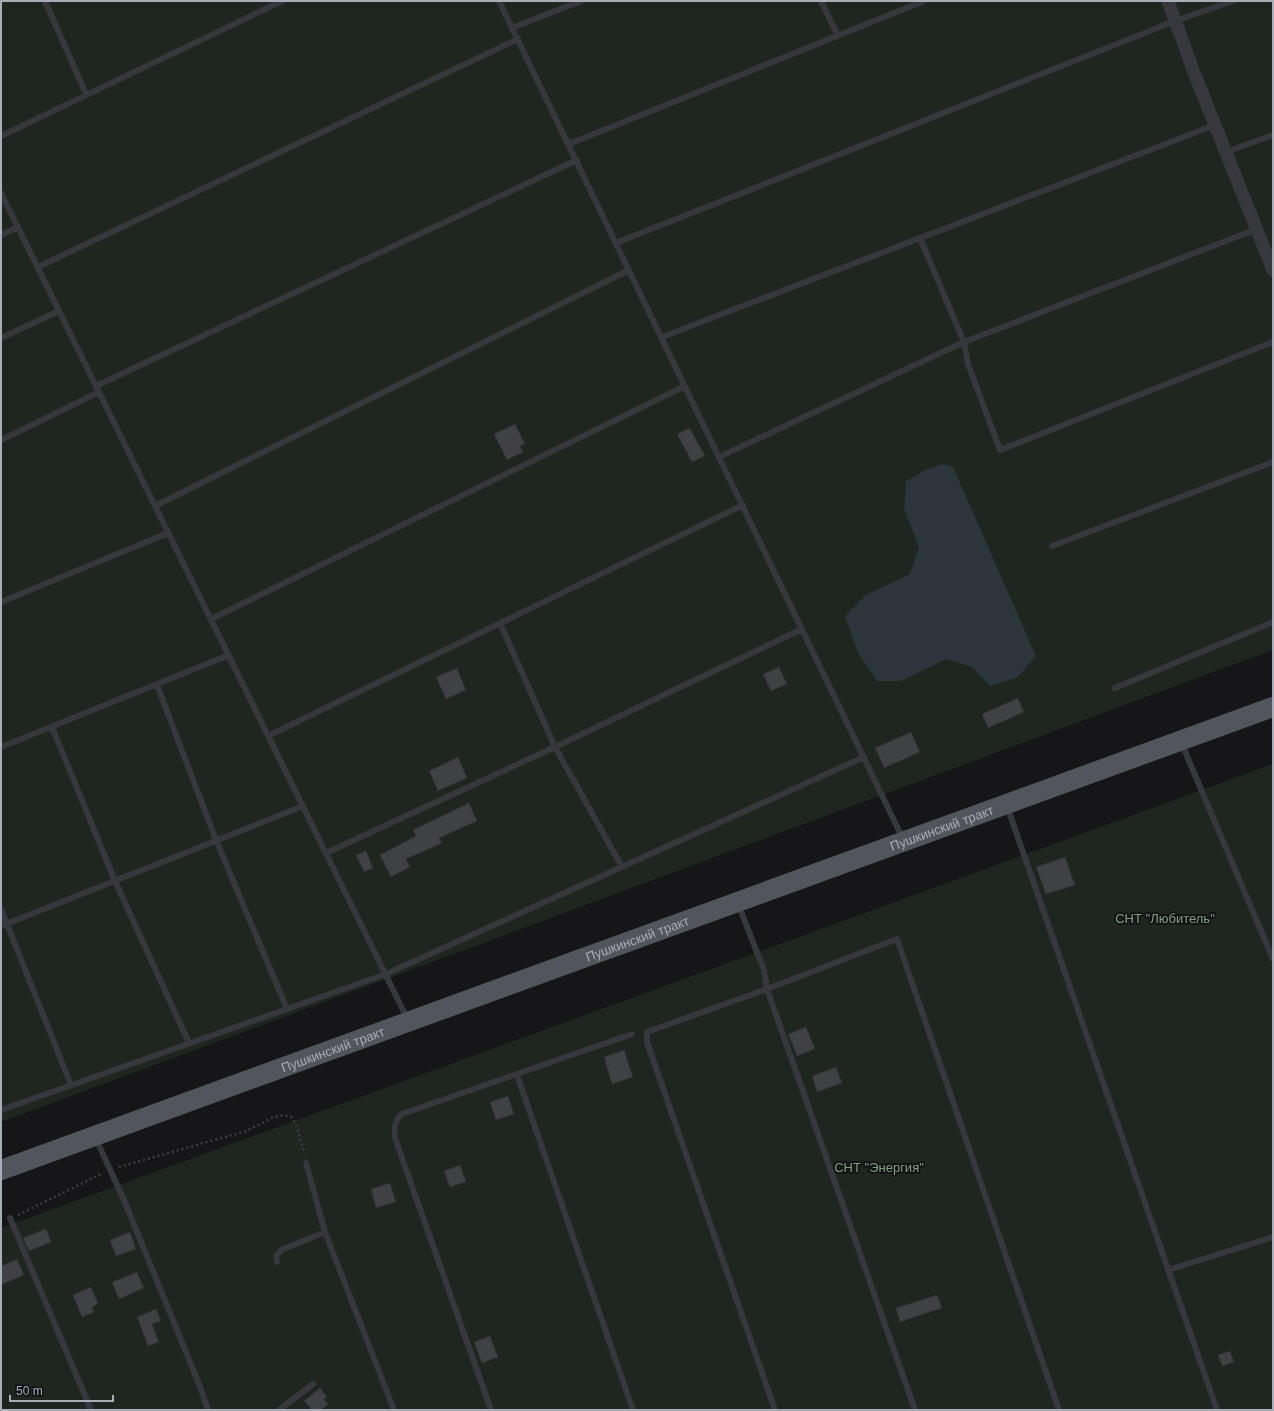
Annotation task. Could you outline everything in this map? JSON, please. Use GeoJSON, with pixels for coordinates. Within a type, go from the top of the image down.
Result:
{"type":"FeatureCollection","features":[{"type":"Feature","properties":{"kind":"main road","name":"Пушкинский тракт"},"geometry":{"type":"LineString","coordinates":[[1,1170],[1273,707]]}},
{"type":"Feature","properties":{"kind":"street"},"geometry":{"type":"LineString","coordinates":[[1168,1],[1215,125],[1273,270]]}},
{"type":"Feature","properties":{"kind":"lane"},"geometry":{"type":"LineString","coordinates":[[45,1],[86,94]]}},
{"type":"Feature","properties":{"kind":"lane"},"geometry":{"type":"LineString","coordinates":[[1,136],[282,1]]}},
{"type":"Feature","properties":{"kind":"lane"},"geometry":{"type":"LineString","coordinates":[[499,1],[905,842]]}},
{"type":"Feature","properties":{"kind":"lane"},"geometry":{"type":"LineString","coordinates":[[512,28],[581,1]]}},
{"type":"Feature","properties":{"kind":"lane"},"geometry":{"type":"LineString","coordinates":[[821,1],[838,36]]}},
{"type":"Feature","properties":{"kind":"lane"},"geometry":{"type":"LineString","coordinates":[[569,144],[924,1]]}},
{"type":"Feature","properties":{"kind":"lane"},"geometry":{"type":"LineString","coordinates":[[616,243],[1176,21],[1233,1]]}},
{"type":"Feature","properties":{"kind":"lane"},"geometry":{"type":"LineString","coordinates":[[38,267],[518,38]]}},
{"type":"Feature","properties":{"kind":"lane"},"geometry":{"type":"LineString","coordinates":[[662,337],[1215,125]]}},
{"type":"Feature","properties":{"kind":"lane"},"geometry":{"type":"LineString","coordinates":[[1226,152],[1273,135]]}},
{"type":"Feature","properties":{"kind":"lane"},"geometry":{"type":"LineString","coordinates":[[1,440],[98,389],[577,160]]}},
{"type":"Feature","properties":{"kind":"lane"},"geometry":{"type":"LineString","coordinates":[[1,193],[409,1022]]}},
{"type":"Feature","properties":{"kind":"lane"},"geometry":{"type":"LineString","coordinates":[[1,235],[18,227]]}},
{"type":"Feature","properties":{"kind":"lane"},"geometry":{"type":"LineString","coordinates":[[719,457],[964,342],[1257,229]]}},
{"type":"Feature","properties":{"kind":"lane"},"geometry":{"type":"LineString","coordinates":[[920,238],[964,342],[968,364],[1000,450],[1273,342]]}},
{"type":"Feature","properties":{"kind":"lane"},"geometry":{"type":"LineString","coordinates":[[155,506],[630,270]]}},
{"type":"Feature","properties":{"kind":"lane"},"geometry":{"type":"LineString","coordinates":[[1,338],[59,311]]}},
{"type":"Feature","properties":{"kind":"lane"},"geometry":{"type":"LineString","coordinates":[[211,619],[685,386]]}},
{"type":"Feature","properties":{"kind":"lane"},"geometry":{"type":"LineString","coordinates":[[1052,546],[1273,462]]}},
{"type":"Feature","properties":{"kind":"lane"},"geometry":{"type":"LineString","coordinates":[[268,736],[743,505]]}},
{"type":"Feature","properties":{"kind":"lane"},"geometry":{"type":"LineString","coordinates":[[1,602],[168,533]]}},
{"type":"Feature","properties":{"kind":"lane"},"geometry":{"type":"LineString","coordinates":[[1115,688],[1273,622]]}},
{"type":"Feature","properties":{"kind":"lane"},"geometry":{"type":"LineString","coordinates":[[500,623],[555,747],[622,867]]}},
{"type":"Feature","properties":{"kind":"lane"},"geometry":{"type":"LineString","coordinates":[[326,853],[555,747],[802,629]]}},
{"type":"Feature","properties":{"kind":"lane"},"geometry":{"type":"LineString","coordinates":[[1,748],[229,655]]}},
{"type":"Feature","properties":{"kind":"lane"},"geometry":{"type":"LineString","coordinates":[[157,684],[216,840],[287,1009]]}},
{"type":"Feature","properties":{"kind":"lane"},"geometry":{"type":"LineString","coordinates":[[52,727],[115,881],[189,1043]]}},
{"type":"Feature","properties":{"kind":"lane"},"geometry":{"type":"LineString","coordinates":[[1181,741],[1273,959]]}},
{"type":"Feature","properties":{"kind":"lane"},"geometry":{"type":"LineString","coordinates":[[1,1110],[386,974],[864,757]]}},
{"type":"Feature","properties":{"kind":"lane"},"geometry":{"type":"LineString","coordinates":[[1006,804],[1217,1410]]}},
{"type":"Feature","properties":{"kind":"lane"},"geometry":{"type":"LineString","coordinates":[[1,926],[303,806]]}},
{"type":"Feature","properties":{"kind":"lane"},"geometry":{"type":"LineString","coordinates":[[738,902],[764,970],[767,989],[915,1410]]}},
{"type":"Feature","properties":{"kind":"lane"},"geometry":{"type":"LineString","coordinates":[[1,909],[71,1085]]}},
{"type":"Feature","properties":{"kind":"lane"},"geometry":{"type":"LineString","coordinates":[[775,1410],[647,1042],[647,1032],[767,989],[897,939],[1059,1410]]}},
{"type":"Feature","properties":{"kind":"lane"},"geometry":{"type":"LineString","coordinates":[[491,1410],[395,1138],[394,1128],[396,1120],[402,1114],[632,1034]]}},
{"type":"Feature","properties":{"kind":"lane"},"geometry":{"type":"LineString","coordinates":[[517,1075],[633,1410]]}},
{"type":"Feature","properties":{"kind":"lane"},"geometry":{"type":"LineString","coordinates":[[94,1136],[111,1169],[199,1384],[208,1410]]}},
{"type":"Feature","properties":{"kind":"lane"},"geometry":{"type":"LineString","coordinates":[[306,1162],[325,1232],[394,1410]]}},
{"type":"Feature","properties":{"kind":"lane"},"geometry":{"type":"LineString","coordinates":[[10,1218],[91,1410]]}},
{"type":"Feature","properties":{"kind":"lane"},"geometry":{"type":"LineString","coordinates":[[277,1262],[276,1256],[281,1250],[325,1232]]}},
{"type":"Feature","properties":{"kind":"lane"},"geometry":{"type":"LineString","coordinates":[[1168,1270],[1273,1236]]}},
{"type":"Feature","properties":{"kind":"lane"},"geometry":{"type":"LineString","coordinates":[[279,1410],[313,1384]]}},
{"type":"Feature","properties":{"kind":"path"},"geometry":{"type":"LineString","coordinates":[[10,1218],[111,1169],[246,1131],[274,1117],[284,1115],[291,1117],[296,1124],[306,1162]]}},
{"type":"Feature","properties":{"kind":"green space"},"geometry":{"type":"Polygon","coordinates":[[[1,1],[1273,1],[1273,650],[1,1122],[1,1]]]}},
{"type":"Feature","properties":{"kind":"green space","name":"СНТ \"Энергия\""},"geometry":{"type":"Polygon","coordinates":[[[1273,764],[1273,1410],[1,1410],[1,1228],[1273,764]]]}},
{"type":"Feature","properties":{"kind":"shaded area"},"geometry":{"type":"Polygon","coordinates":[[[943,464],[953,467],[1036,656],[1018,677],[990,686],[972,667],[946,659],[901,681],[877,681],[858,653],[845,616],[866,595],[910,574],[919,547],[904,509],[906,481],[927,469],[943,464]]]}},
{"type":"Feature","properties":{"kind":"building"},"geometry":{"type":"Polygon","coordinates":[[[515,424],[525,444],[520,446],[523,452],[507,460],[494,434],[515,424]]]}},
{"type":"Feature","properties":{"kind":"building"},"geometry":{"type":"Polygon","coordinates":[[[690,428],[705,456],[692,462],[677,434],[690,428]]]}},
{"type":"Feature","properties":{"kind":"building"},"geometry":{"type":"Polygon","coordinates":[[[779,667],[787,684],[771,691],[763,674],[779,667]]]}},
{"type":"Feature","properties":{"kind":"building"},"geometry":{"type":"Polygon","coordinates":[[[457,668],[466,690],[446,699],[436,677],[457,668]]]}},
{"type":"Feature","properties":{"kind":"building"},"geometry":{"type":"Polygon","coordinates":[[[1018,698],[1024,712],[988,728],[982,714],[1018,698]]]}},
{"type":"Feature","properties":{"kind":"building"},"geometry":{"type":"Polygon","coordinates":[[[911,732],[920,752],[884,768],[875,748],[911,732]]]}},
{"type":"Feature","properties":{"kind":"building"},"geometry":{"type":"Polygon","coordinates":[[[458,757],[467,778],[438,791],[429,771],[458,757]]]}},
{"type":"Feature","properties":{"kind":"building"},"geometry":{"type":"Polygon","coordinates":[[[469,803],[477,821],[439,838],[442,843],[406,859],[410,867],[391,877],[380,855],[416,836],[413,830],[469,803]]]}},
{"type":"Feature","properties":{"kind":"building"},"geometry":{"type":"Polygon","coordinates":[[[366,851],[373,868],[364,872],[356,855],[366,851]]]}},
{"type":"Feature","properties":{"kind":"building"},"geometry":{"type":"Polygon","coordinates":[[[1065,857],[1075,885],[1046,894],[1036,867],[1065,857]]]}},
{"type":"Feature","properties":{"kind":"building"},"geometry":{"type":"Polygon","coordinates":[[[806,1027],[815,1049],[797,1056],[788,1034],[806,1027]]]}},
{"type":"Feature","properties":{"kind":"building"},"geometry":{"type":"Polygon","coordinates":[[[624,1050],[633,1077],[612,1084],[604,1057],[624,1050]]]}},
{"type":"Feature","properties":{"kind":"building"},"geometry":{"type":"Polygon","coordinates":[[[836,1067],[842,1083],[817,1092],[812,1076],[836,1067]]]}},
{"type":"Feature","properties":{"kind":"building"},"geometry":{"type":"Polygon","coordinates":[[[508,1096],[514,1114],[496,1120],[490,1102],[508,1096]]]}},
{"type":"Feature","properties":{"kind":"building"},"geometry":{"type":"Polygon","coordinates":[[[460,1165],[466,1182],[450,1187],[444,1171],[460,1165]]]}},
{"type":"Feature","properties":{"kind":"building"},"geometry":{"type":"Polygon","coordinates":[[[390,1183],[396,1202],[376,1208],[371,1189],[390,1183]]]}},
{"type":"Feature","properties":{"kind":"building"},"geometry":{"type":"Polygon","coordinates":[[[46,1229],[51,1242],[29,1251],[23,1238],[46,1229]]]}},
{"type":"Feature","properties":{"kind":"building"},"geometry":{"type":"Polygon","coordinates":[[[130,1232],[136,1249],[116,1256],[110,1240],[130,1232]]]}},
{"type":"Feature","properties":{"kind":"building"},"geometry":{"type":"Polygon","coordinates":[[[17,1259],[24,1275],[1,1285],[1,1266],[17,1259]]]}},
{"type":"Feature","properties":{"kind":"building"},"geometry":{"type":"Polygon","coordinates":[[[137,1272],[144,1288],[119,1299],[112,1282],[137,1272]]]}},
{"type":"Feature","properties":{"kind":"building"},"geometry":{"type":"Polygon","coordinates":[[[91,1287],[98,1304],[92,1307],[94,1312],[82,1317],[73,1295],[91,1287]]]}},
{"type":"Feature","properties":{"kind":"building"},"geometry":{"type":"Polygon","coordinates":[[[937,1295],[942,1308],[900,1322],[896,1308],[937,1295]]]}},
{"type":"Feature","properties":{"kind":"building"},"geometry":{"type":"Polygon","coordinates":[[[156,1309],[161,1321],[152,1324],[159,1342],[148,1346],[137,1317],[156,1309]]]}},
{"type":"Feature","properties":{"kind":"building"},"geometry":{"type":"Polygon","coordinates":[[[490,1336],[498,1357],[482,1363],[474,1342],[490,1336]]]}},
{"type":"Feature","properties":{"kind":"building"},"geometry":{"type":"Polygon","coordinates":[[[1230,1351],[1234,1362],[1222,1366],[1218,1355],[1230,1351]]]}},
{"type":"Feature","properties":{"kind":"building"},"geometry":{"type":"Polygon","coordinates":[[[320,1388],[327,1397],[324,1399],[328,1404],[321,1410],[312,1410],[304,1401],[320,1388]]]}},
{"type":"Feature","properties":{"kind":"park label","name":"СНТ \"Любитель\""},"geometry":{"type":"Point","coordinates":[1165,918]}}]}
